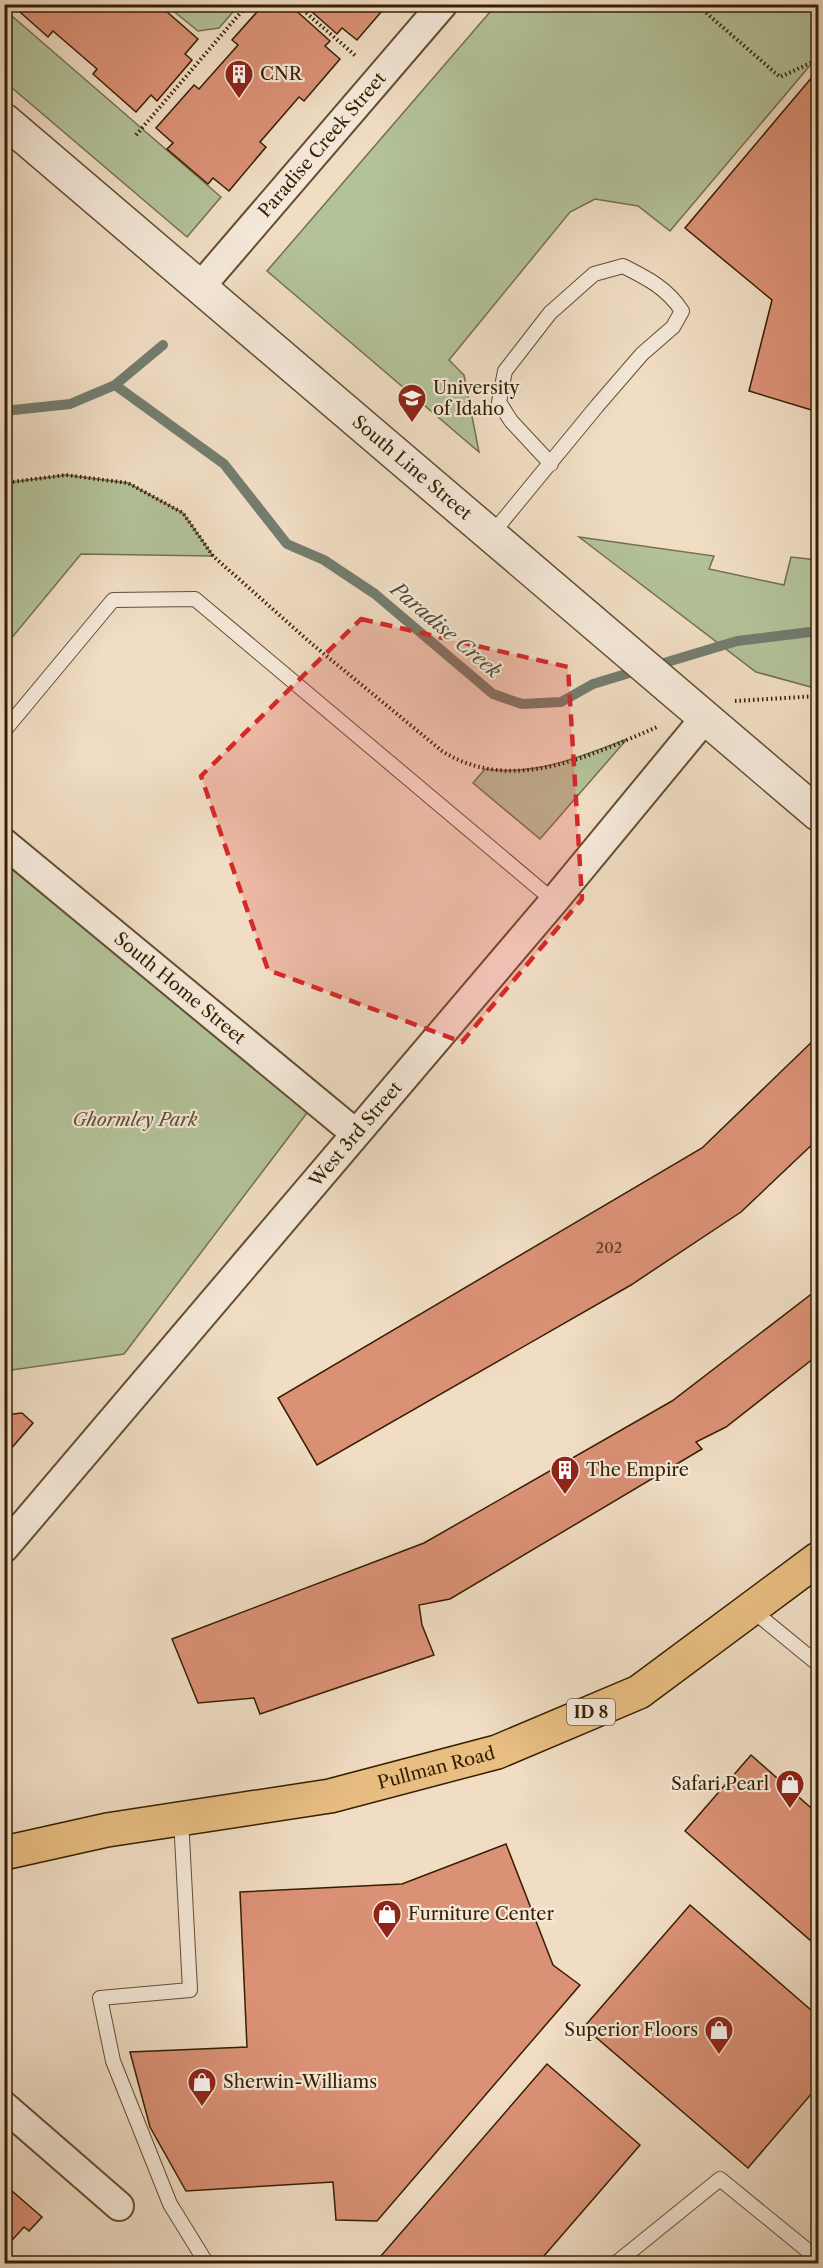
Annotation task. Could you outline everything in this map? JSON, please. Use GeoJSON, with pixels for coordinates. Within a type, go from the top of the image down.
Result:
{"type":"FeatureCollection","features":[{"type":"Feature","properties":{"kind":"main road","name":"Pullman Road"},"geometry":{"type":"LineString","coordinates":[[4,1853],[107,1830],[330,1796],[497,1752],[639,1692],[819,1559]]}},
{"type":"Feature","properties":{"kind":"street","name":"Paradise Creek Street"},"geometry":{"type":"LineString","coordinates":[[201,286],[443,4]]}},
{"type":"Feature","properties":{"kind":"street","name":"South Line Street"},"geometry":{"type":"LineString","coordinates":[[4,120],[606,634],[706,706],[819,814]]}},
{"type":"Feature","properties":{"kind":"street","name":"West 3rd Street"},"geometry":{"type":"LineString","coordinates":[[4,1548],[554,901],[706,706]]}},
{"type":"Feature","properties":{"kind":"street","name":"South Home Street"},"geometry":{"type":"LineString","coordinates":[[4,843],[356,1133]]}},
{"type":"Feature","properties":{"kind":"street"},"geometry":{"type":"LineString","coordinates":[[4,2106],[119,2206]]}},
{"type":"Feature","properties":{"kind":"lane"},"geometry":{"type":"LineString","coordinates":[[491,535],[551,464],[597,406],[642,354],[673,327],[682,311],[672,296],[651,280],[622,266],[594,274],[550,313],[505,371],[499,402],[511,421],[551,464]]}},
{"type":"Feature","properties":{"kind":"lane"},"geometry":{"type":"LineString","coordinates":[[4,731],[113,600],[195,599],[554,901]]}},
{"type":"Feature","properties":{"kind":"lane"},"geometry":{"type":"LineString","coordinates":[[752,1610],[819,1664]]}},
{"type":"Feature","properties":{"kind":"lane"},"geometry":{"type":"LineString","coordinates":[[181,1818],[190,1990],[100,1998],[113,2061],[170,2204],[207,2264]]}},
{"type":"Feature","properties":{"kind":"lane"},"geometry":{"type":"LineString","coordinates":[[615,2264],[720,2178],[819,2259]]}},
{"type":"Feature","properties":{"kind":"path"},"geometry":{"type":"LineString","coordinates":[[136,135],[248,4]]}},
{"type":"Feature","properties":{"kind":"path"},"geometry":{"type":"LineString","coordinates":[[296,4],[358,57]]}},
{"type":"Feature","properties":{"kind":"path"},"geometry":{"type":"LineString","coordinates":[[696,4],[780,77],[819,56]]}},
{"type":"Feature","properties":{"kind":"path"},"geometry":{"type":"LineString","coordinates":[[350,66],[365,49]]}},
{"type":"Feature","properties":{"kind":"path"},"geometry":{"type":"LineString","coordinates":[[4,483],[66,475],[129,483],[183,513],[213,556],[347,673],[442,751],[462,763],[508,772],[540,769],[579,758],[653,728]]}},
{"type":"Feature","properties":{"kind":"path"},"geometry":{"type":"LineString","coordinates":[[706,706],[819,696]]}},
{"type":"Feature","properties":{"kind":"highlighted area"},"geometry":{"type":"Polygon","coordinates":[[[361,619],[568,667],[582,899],[462,1042],[268,970],[201,776],[361,619]]]}},
{"type":"Feature","properties":{"kind":"green space"},"geometry":{"type":"Polygon","coordinates":[[[166,5],[239,5],[219,28],[198,31],[166,5]]]}},
{"type":"Feature","properties":{"kind":"green space"},"geometry":{"type":"Polygon","coordinates":[[[496,5],[818,5],[818,56],[670,231],[638,206],[595,199],[570,212],[449,360],[464,375],[479,452],[267,271],[496,5]]]}},
{"type":"Feature","properties":{"kind":"green space"},"geometry":{"type":"Polygon","coordinates":[[[5,10],[221,197],[187,237],[5,82],[5,10]]]}},
{"type":"Feature","properties":{"kind":"green space"},"geometry":{"type":"Polygon","coordinates":[[[66,475],[128,483],[183,513],[213,556],[81,554],[5,646],[5,483],[66,475]]]}},
{"type":"Feature","properties":{"kind":"green space"},"geometry":{"type":"Polygon","coordinates":[[[579,537],[714,556],[709,569],[784,585],[791,557],[818,560],[818,689],[756,672],[579,537]]]}},
{"type":"Feature","properties":{"kind":"green space"},"geometry":{"type":"Polygon","coordinates":[[[627,739],[540,839],[473,783],[485,769],[522,770],[540,767],[575,758],[627,739]]]}},
{"type":"Feature","properties":{"kind":"green space","name":"Ghormley Park"},"geometry":{"type":"Polygon","coordinates":[[[4,843],[316,1101],[124,1354],[5,1371],[4,843]]]}},
{"type":"Feature","properties":{"kind":"building"},"geometry":{"type":"Polygon","coordinates":[[[11,4],[145,4],[149,8],[152,4],[158,4],[198,39],[185,54],[192,60],[157,101],[151,95],[136,112],[93,74],[97,69],[53,31],[48,37],[11,4]]]}},
{"type":"Feature","properties":{"kind":"building","name":"CNR"},"geometry":{"type":"Polygon","coordinates":[[[264,4],[277,4],[286,12],[291,6],[330,41],[325,46],[340,59],[304,101],[299,97],[260,142],[266,147],[229,191],[213,178],[208,184],[167,149],[173,143],[156,128],[194,85],[199,89],[238,45],[232,40],[264,4]]]}},
{"type":"Feature","properties":{"kind":"building"},"geometry":{"type":"Polygon","coordinates":[[[303,4],[388,4],[357,40],[342,28],[337,34],[303,4]]]}},
{"type":"Feature","properties":{"kind":"building"},"geometry":{"type":"Polygon","coordinates":[[[818,70],[818,412],[749,391],[772,300],[685,228],[818,70]]]}},
{"type":"Feature","properties":{"kind":"building"},"geometry":{"type":"Polygon","coordinates":[[[818,1036],[818,1139],[741,1212],[631,1285],[317,1465],[278,1398],[702,1148],[818,1036]]]}},
{"type":"Feature","properties":{"kind":"building","name":"The Empire"},"geometry":{"type":"Polygon","coordinates":[[[818,1289],[818,1355],[726,1427],[696,1442],[702,1449],[450,1599],[419,1605],[422,1625],[434,1655],[260,1714],[254,1698],[198,1703],[172,1639],[424,1543],[672,1401],[818,1289]]]}},
{"type":"Feature","properties":{"kind":"building"},"geometry":{"type":"Polygon","coordinates":[[[22,1413],[33,1423],[4,1457],[4,1415],[22,1413]]]}},
{"type":"Feature","properties":{"kind":"building"},"geometry":{"type":"Polygon","coordinates":[[[751,1755],[818,1814],[818,1947],[685,1831],[751,1755]]]}},
{"type":"Feature","properties":{"kind":"building"},"geometry":{"type":"Polygon","coordinates":[[[506,1844],[553,1965],[580,1985],[377,2221],[336,2220],[333,2182],[186,2191],[150,2127],[130,2052],[247,2047],[240,1892],[402,1884],[506,1844]]]}},
{"type":"Feature","properties":{"kind":"building","name":"Superior Floors"},"geometry":{"type":"Polygon","coordinates":[[[690,1905],[818,2016],[818,2086],[748,2168],[584,2027],[690,1905]]]}},
{"type":"Feature","properties":{"kind":"building"},"geometry":{"type":"Polygon","coordinates":[[[547,2064],[640,2145],[537,2264],[374,2264],[547,2064]]]}},
{"type":"Feature","properties":{"kind":"building"},"geometry":{"type":"Polygon","coordinates":[[[4,2184],[42,2217],[29,2231],[24,2227],[4,2249],[4,2184]]]}},
{"type":"Feature","properties":{"kind":"waterway","name":"Paradise Creek"},"geometry":{"type":"LineString","coordinates":[[4,411],[70,404],[115,385],[163,345]]}},
{"type":"Feature","properties":{"kind":"waterway","name":"Paradise Creek"},"geometry":{"type":"LineString","coordinates":[[115,385],[224,464],[287,544],[324,560],[375,594],[493,694],[522,704],[561,702],[593,684],[639,670]]}},
{"type":"Feature","properties":{"kind":"waterway","name":"Paradise Creek"},"geometry":{"type":"LineString","coordinates":[[654,666],[737,641],[818,631]]}},
{"type":"Feature","properties":{"kind":"place","name":"CNR"},"geometry":{"type":"Point","coordinates":[239,100]}},
{"type":"Feature","properties":{"kind":"place","name":"University of Idaho"},"geometry":{"type":"Point","coordinates":[412,424]}},
{"type":"Feature","properties":{"kind":"place","name":"The Empire"},"geometry":{"type":"Point","coordinates":[565,1496]}},
{"type":"Feature","properties":{"kind":"place","name":"Safari Pearl"},"geometry":{"type":"Point","coordinates":[790,1810]}},
{"type":"Feature","properties":{"kind":"place","name":"Furniture Center"},"geometry":{"type":"Point","coordinates":[387,1940]}},
{"type":"Feature","properties":{"kind":"place","name":"Superior Floors"},"geometry":{"type":"Point","coordinates":[719,2056]}},
{"type":"Feature","properties":{"kind":"place","name":"Sherwin-Williams"},"geometry":{"type":"Point","coordinates":[202,2108]}}]}
